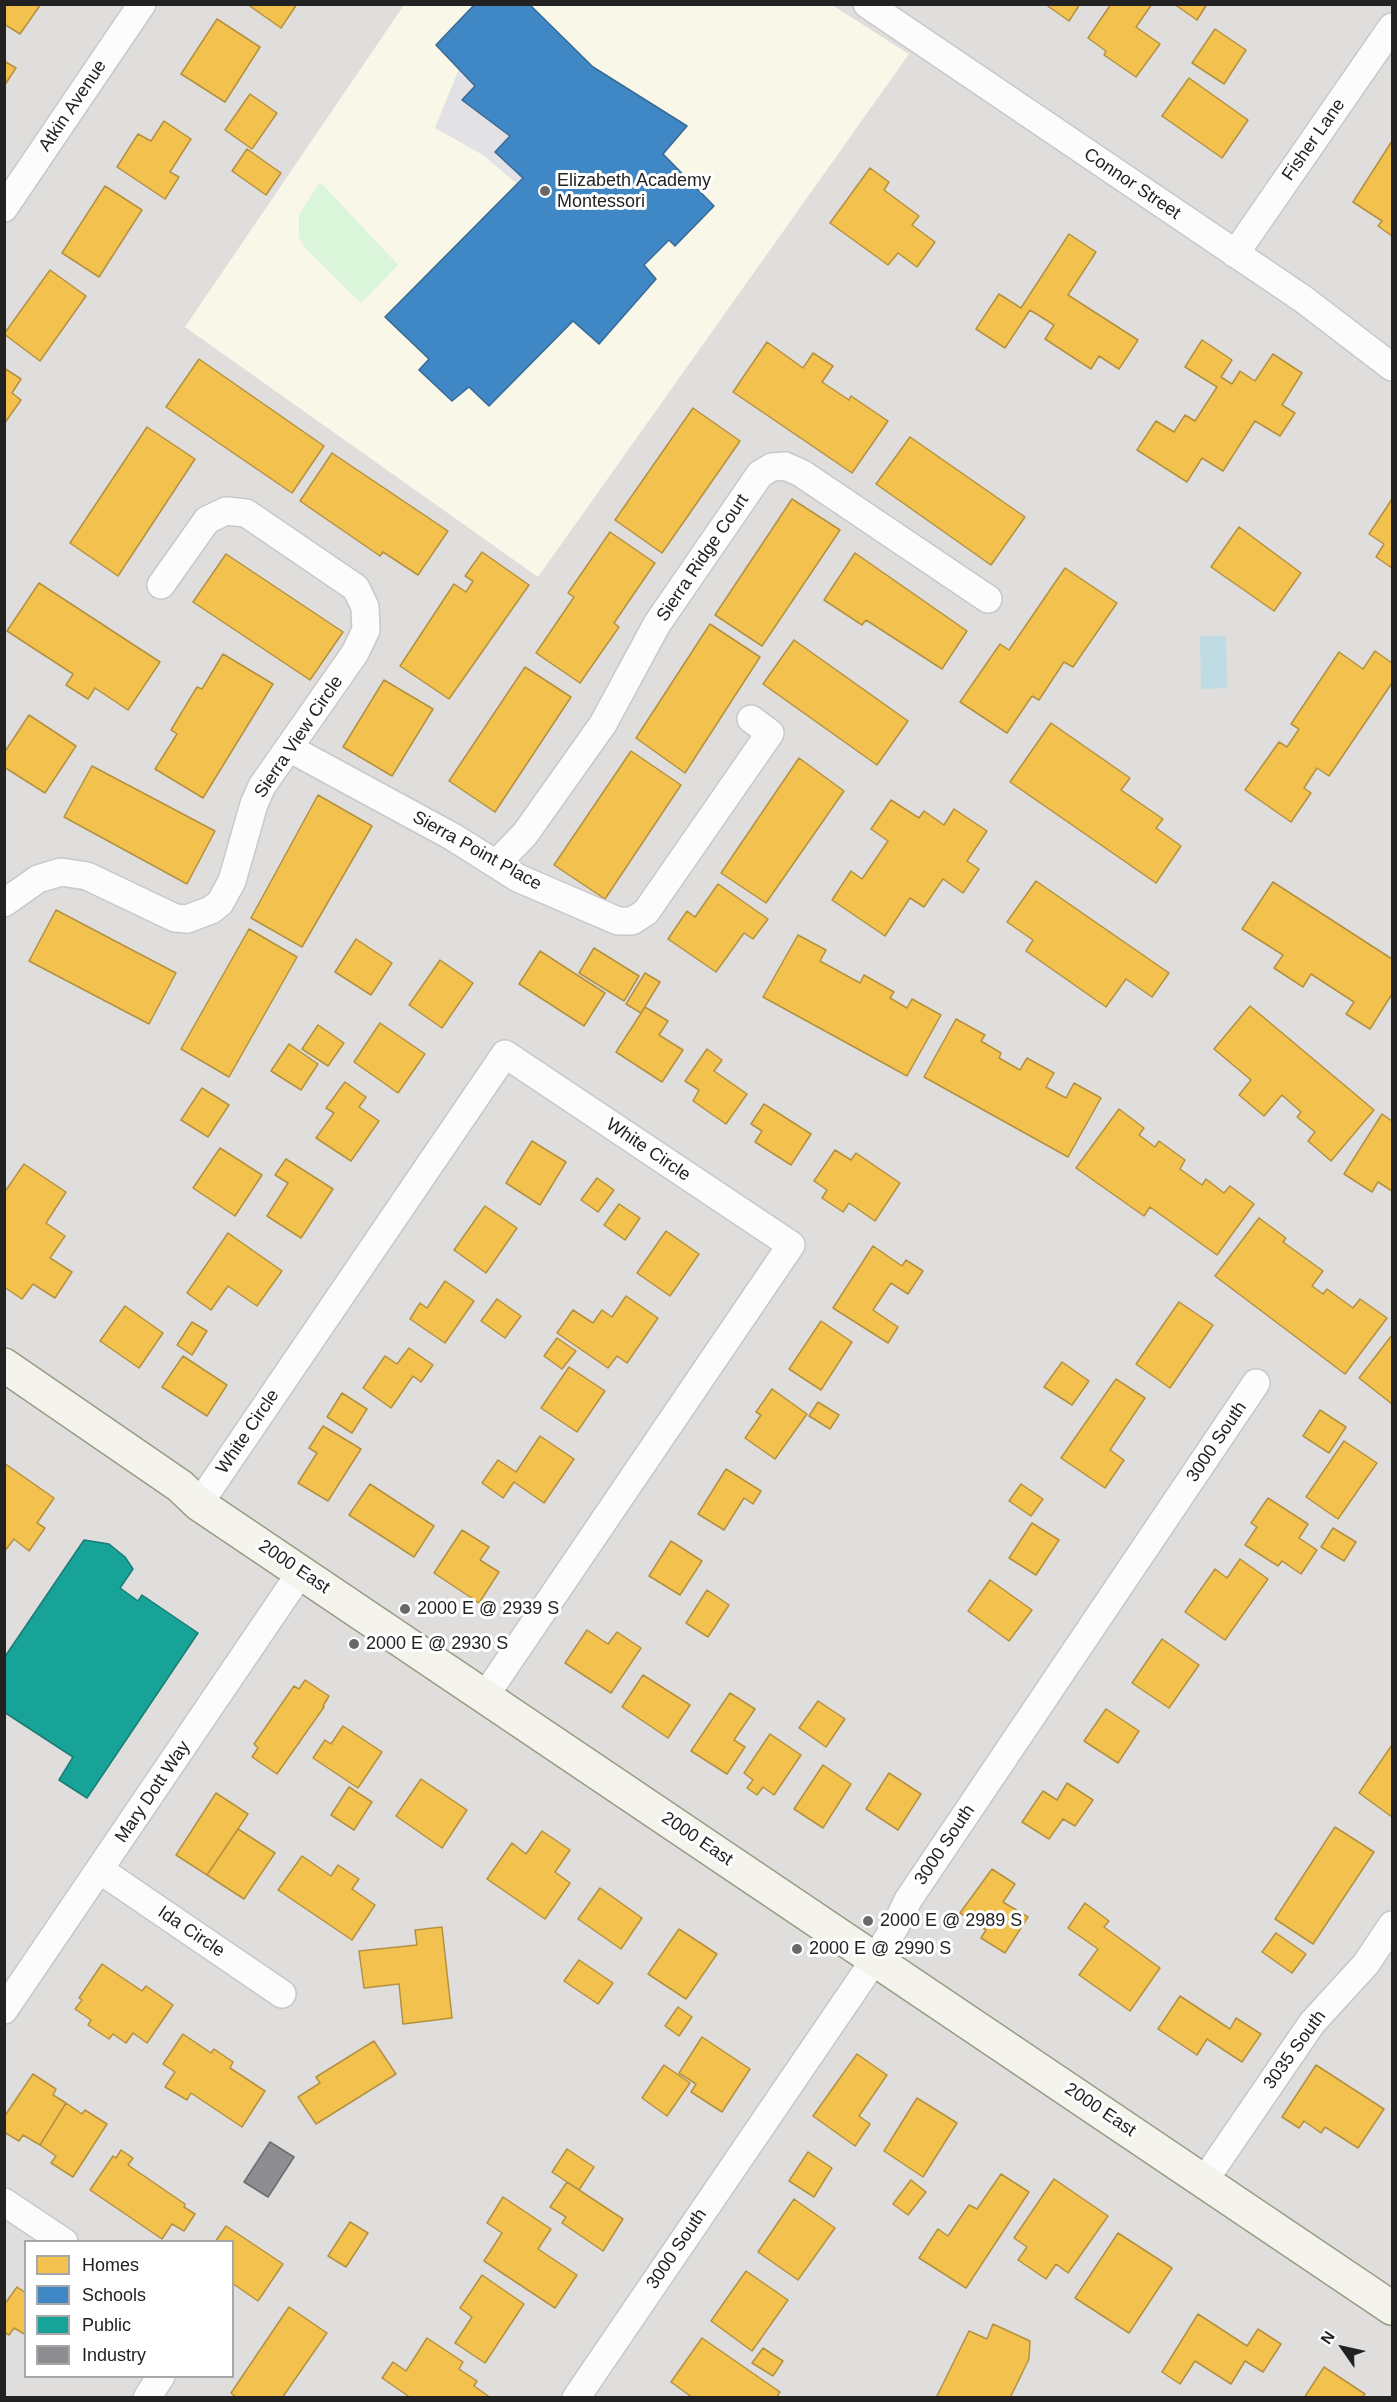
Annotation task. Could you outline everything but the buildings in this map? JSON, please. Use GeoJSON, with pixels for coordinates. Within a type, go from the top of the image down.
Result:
{"type":"FeatureCollection","features":[{"type":"Feature","properties":{"kind":"street","name":"Atkin Avenue"},"geometry":{"type":"LineString","coordinates":[[4,208],[142,4]]}},
{"type":"Feature","properties":{"kind":"street","name":"Connor Street"},"geometry":{"type":"LineString","coordinates":[[867,4],[1303,299],[1392,368]]}},
{"type":"Feature","properties":{"kind":"street","name":"Fisher Lane"},"geometry":{"type":"LineString","coordinates":[[1235,254],[1392,27]]}},
{"type":"Feature","properties":{"kind":"street","name":"Sierra Ridge Court"},"geometry":{"type":"LineString","coordinates":[[496,864],[525,834],[603,724],[657,624],[760,474],[772,467],[784,466],[801,473],[988,600]]}},
{"type":"Feature","properties":{"kind":"street","name":"Sierra View Circle"},"geometry":{"type":"LineString","coordinates":[[4,903],[38,879],[61,872],[87,876],[175,918],[201,916],[220,903],[227,893],[258,795],[362,642],[367,619],[365,607],[356,588],[256,519],[236,511],[218,514],[207,520],[161,585]]}},
{"type":"Feature","properties":{"kind":"street","name":"Sierra Point Place"},"geometry":{"type":"LineString","coordinates":[[289,748],[453,837],[518,878],[618,921],[632,921],[646,912],[770,733],[751,719]]}},
{"type":"Feature","properties":{"kind":"street","name":"White Circle"},"geometry":{"type":"LineString","coordinates":[[199,1504],[505,1053],[777,1235],[791,1245],[485,1696]]}},
{"type":"Feature","properties":{"kind":"street","name":"2000 East"},"geometry":{"type":"LineString","coordinates":[[4,1365],[180,1485],[199,1504],[1392,2308]]}},
{"type":"Feature","properties":{"kind":"street","name":"3000 South"},"geometry":{"type":"LineString","coordinates":[[576,2397],[875,1959],[896,1926],[908,1900],[1256,1383]]}},
{"type":"Feature","properties":{"kind":"street","name":"Mary Dott Way"},"geometry":{"type":"LineString","coordinates":[[4,2010],[301,1572]]}},
{"type":"Feature","properties":{"kind":"street","name":"Ida Circle"},"geometry":{"type":"LineString","coordinates":[[100,1870],[282,1994]]}},
{"type":"Feature","properties":{"kind":"street","name":"3035 South"},"geometry":{"type":"LineString","coordinates":[[1204,2181],[1312,2023],[1366,1964],[1392,1925]]}},
{"type":"Feature","properties":{"kind":"street"},"geometry":{"type":"LineString","coordinates":[[4,2202],[62,2240]]}},
{"type":"Feature","properties":{"kind":"street"},"geometry":{"type":"LineString","coordinates":[[147,2397],[160,2378]]}},
{"type":"Feature","properties":{"kind":"shaded area"},"geometry":{"type":"Polygon","coordinates":[[[5,5],[1392,5],[1392,2397],[5,2398],[5,5]]]}},
{"type":"Feature","properties":{"kind":"shaded area","name":"Elizabeth Academy Montessori"},"geometry":{"type":"Polygon","coordinates":[[[404,5],[832,5],[909,54],[538,577],[185,327],[404,5]]]}},
{"type":"Feature","properties":{"kind":"shaded area"},"geometry":{"type":"Polygon","coordinates":[[[459,69],[475,86],[462,100],[510,136],[496,152],[523,178],[517,184],[483,155],[435,128],[459,69]]]}},
{"type":"Feature","properties":{"kind":"green space"},"geometry":{"type":"Polygon","coordinates":[[[320,182],[398,265],[361,303],[307,250],[299,238],[299,215],[320,182]]]}},
{"type":"Feature","properties":{"kind":"water"},"geometry":{"type":"Polygon","coordinates":[[[1200,636],[1226,636],[1227,688],[1201,689],[1200,636]]]}},
{"type":"Feature","properties":{"kind":"place","name":"Elizabeth Academy Montessori"},"geometry":{"type":"Point","coordinates":[545,191]}},
{"type":"Feature","properties":{"kind":"place","name":"2000 E @ 2939 S"},"geometry":{"type":"Point","coordinates":[405,1609]}},
{"type":"Feature","properties":{"kind":"place","name":"2000 E @ 2930 S"},"geometry":{"type":"Point","coordinates":[354,1644]}},
{"type":"Feature","properties":{"kind":"place","name":"2000 E @ 2989 S"},"geometry":{"type":"Point","coordinates":[868,1921]}},
{"type":"Feature","properties":{"kind":"place","name":"2000 E @ 2990 S"},"geometry":{"type":"Point","coordinates":[797,1949]}}]}
